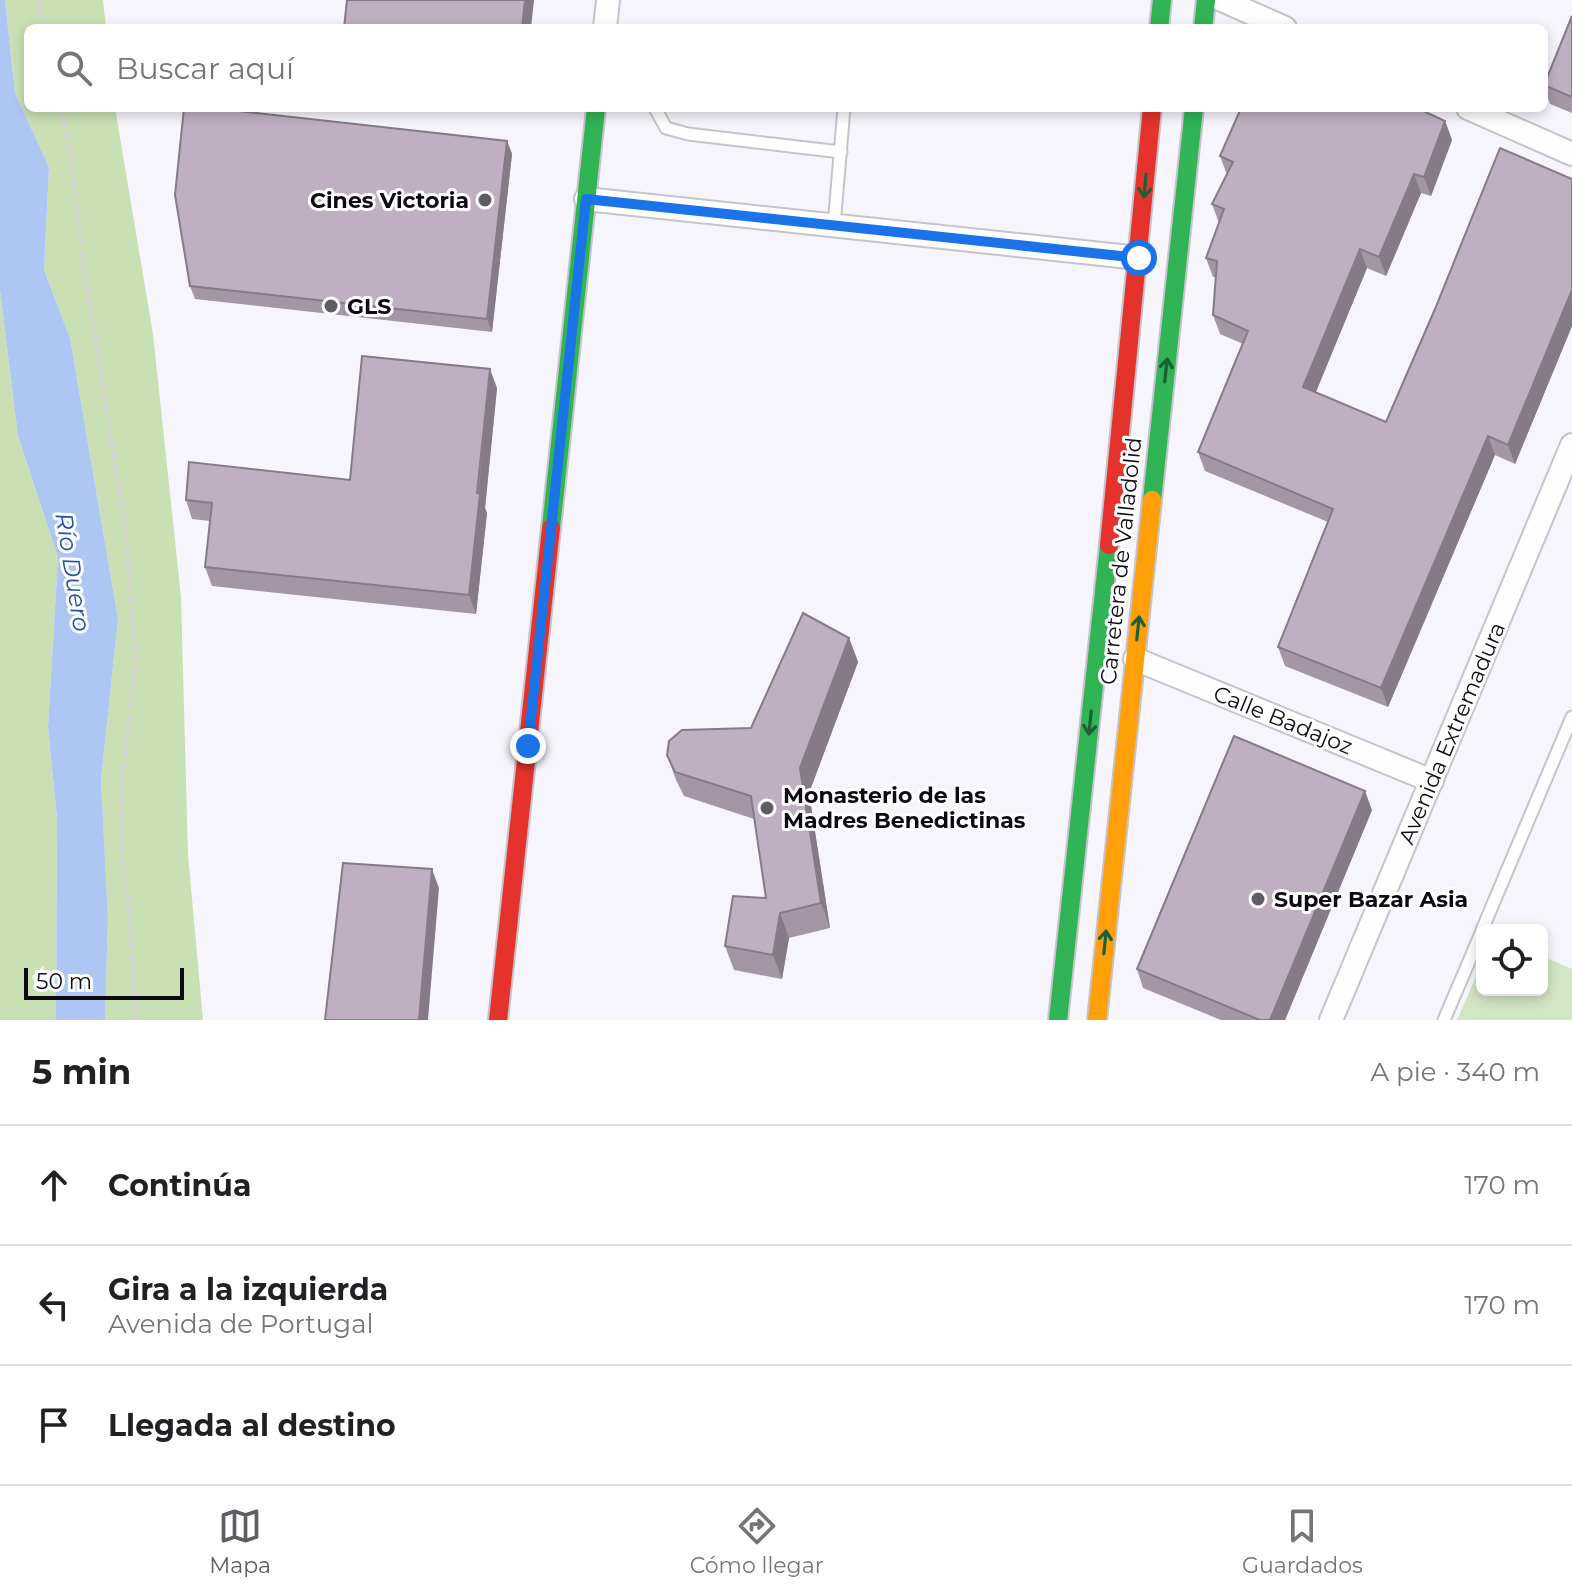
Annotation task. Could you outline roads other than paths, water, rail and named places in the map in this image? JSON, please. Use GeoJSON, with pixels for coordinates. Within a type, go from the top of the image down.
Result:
{"type":"FeatureCollection","features":[{"type":"Feature","properties":{"kind":"main road"},"geometry":{"type":"LineString","coordinates":[[1159,24],[1162,0]]}},
{"type":"Feature","properties":{"kind":"main road"},"geometry":{"type":"LineString","coordinates":[[1203,24],[1206,0]]}},
{"type":"Feature","properties":{"kind":"main road"},"geometry":{"type":"LineString","coordinates":[[498,1020],[596,112]]}},
{"type":"Feature","properties":{"kind":"main road","name":"Carretera de Valladolid"},"geometry":{"type":"LineString","coordinates":[[1058,1020],[1152,112]]}},
{"type":"Feature","properties":{"kind":"main road","name":"Carretera de Valladolid"},"geometry":{"type":"LineString","coordinates":[[1097,1020],[1194,112]]}},
{"type":"Feature","properties":{"kind":"street"},"geometry":{"type":"LineString","coordinates":[[605,24],[608,0]]}},
{"type":"Feature","properties":{"kind":"street"},"geometry":{"type":"LineString","coordinates":[[1222,0],[1276,24]]}},
{"type":"Feature","properties":{"kind":"street"},"geometry":{"type":"LineString","coordinates":[[1477,112],[1572,154]]}},
{"type":"Feature","properties":{"kind":"street"},"geometry":{"type":"LineString","coordinates":[[586,199],[1139,258]]}},
{"type":"Feature","properties":{"kind":"street","name":"Avenida Extremadura"},"geometry":{"type":"LineString","coordinates":[[1331,1020],[1572,445]]}},
{"type":"Feature","properties":{"kind":"street","name":"Calle Badajoz"},"geometry":{"type":"LineString","coordinates":[[1135,659],[1432,781]]}},
{"type":"Feature","properties":{"kind":"lane"},"geometry":{"type":"LineString","coordinates":[[657,112],[666,128],[688,134],[841,152]]}},
{"type":"Feature","properties":{"kind":"lane"},"geometry":{"type":"LineString","coordinates":[[834,226],[844,112]]}},
{"type":"Feature","properties":{"kind":"lane"},"geometry":{"type":"LineString","coordinates":[[1485,924],[1572,717]]}},
{"type":"Feature","properties":{"kind":"lane"},"geometry":{"type":"LineString","coordinates":[[1444,1020],[1476,944]]}},
{"type":"Feature","properties":{"kind":"water","name":"Río Duero"},"geometry":{"type":"Polygon","coordinates":[[[0,0],[5,0],[15,93],[49,167],[44,270],[70,338],[118,619],[101,780],[108,917],[105,1020],[56,1020],[57,819],[48,727],[58,557],[18,436],[0,291],[0,0]]]}},
{"type":"Feature","properties":{"kind":"place","name":"Cines Victoria"},"geometry":{"type":"Point","coordinates":[485,200]}},
{"type":"Feature","properties":{"kind":"place","name":"GLS"},"geometry":{"type":"Point","coordinates":[331,306]}},
{"type":"Feature","properties":{"kind":"place","name":"Monasterio de las Madres Benedictinas"},"geometry":{"type":"Point","coordinates":[767,808]}},
{"type":"Feature","properties":{"kind":"place","name":"Super Bazar Asia"},"geometry":{"type":"Point","coordinates":[1258,899]}}]}
